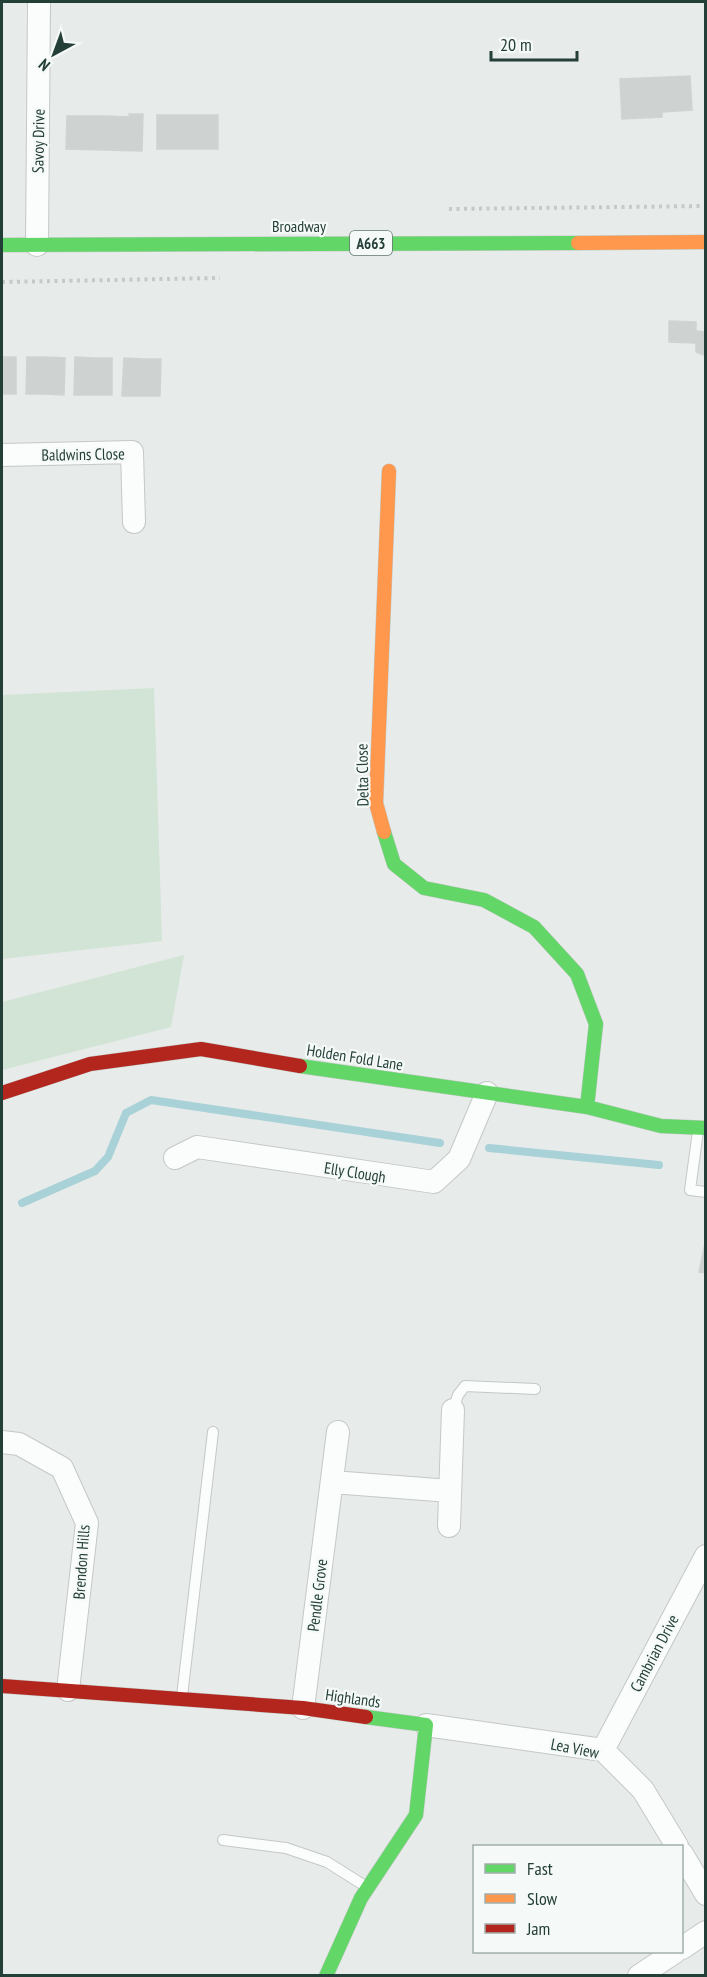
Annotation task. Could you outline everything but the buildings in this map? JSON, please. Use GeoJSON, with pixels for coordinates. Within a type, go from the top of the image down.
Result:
{"type":"FeatureCollection","features":[{"type":"Feature","properties":{"kind":"street","name":"Savoy Drive"},"geometry":{"type":"LineString","coordinates":[[37,245],[39,2]]}},
{"type":"Feature","properties":{"kind":"street","name":"Broadway"},"geometry":{"type":"LineString","coordinates":[[2,245],[705,242]]}},
{"type":"Feature","properties":{"kind":"street","name":"Baldwins Close"},"geometry":{"type":"LineString","coordinates":[[2,455],[132,452],[134,522]]}},
{"type":"Feature","properties":{"kind":"street","name":"Delta Close"},"geometry":{"type":"LineString","coordinates":[[388,471],[376,803],[394,864],[424,888],[484,900],[534,927],[577,974],[596,1024],[587,1107]]}},
{"type":"Feature","properties":{"kind":"street","name":"Holden Fold Lane"},"geometry":{"type":"LineString","coordinates":[[2,1094],[90,1064],[201,1049],[365,1077],[587,1107],[661,1126],[702,1128]]}},
{"type":"Feature","properties":{"kind":"street","name":"Elly Clough"},"geometry":{"type":"LineString","coordinates":[[175,1158],[197,1147],[435,1182],[459,1159],[487,1093]]}},
{"type":"Feature","properties":{"kind":"street"},"geometry":{"type":"LineString","coordinates":[[448,1526],[453,1410]]}},
{"type":"Feature","properties":{"kind":"street","name":"Pendle Grove"},"geometry":{"type":"LineString","coordinates":[[303,1708],[338,1432]]}},
{"type":"Feature","properties":{"kind":"street","name":"Brendon Hills"},"geometry":{"type":"LineString","coordinates":[[2,1442],[19,1444],[62,1468],[87,1523],[68,1690]]}},
{"type":"Feature","properties":{"kind":"street"},"geometry":{"type":"LineString","coordinates":[[332,1482],[450,1491]]}},
{"type":"Feature","properties":{"kind":"street","name":"Cambrian Drive"},"geometry":{"type":"LineString","coordinates":[[603,1750],[705,1556]]}},
{"type":"Feature","properties":{"kind":"street","name":"Highlands"},"geometry":{"type":"LineString","coordinates":[[2,1686],[303,1708],[426,1725]]}},
{"type":"Feature","properties":{"kind":"street"},"geometry":{"type":"LineString","coordinates":[[326,1976],[368,1888],[417,1815],[426,1725]]}},
{"type":"Feature","properties":{"kind":"street","name":"Lea View"},"geometry":{"type":"LineString","coordinates":[[426,1725],[603,1750],[643,1790],[676,1845]]}},
{"type":"Feature","properties":{"kind":"street"},"geometry":{"type":"LineString","coordinates":[[683,1857],[705,1894]]}},
{"type":"Feature","properties":{"kind":"street"},"geometry":{"type":"LineString","coordinates":[[683,1946],[705,1932]]}},
{"type":"Feature","properties":{"kind":"street"},"geometry":{"type":"LineString","coordinates":[[639,1976],[674,1953]]}},
{"type":"Feature","properties":{"kind":"lane"},"geometry":{"type":"LineString","coordinates":[[702,1128],[690,1190],[705,1192]]}},
{"type":"Feature","properties":{"kind":"lane"},"geometry":{"type":"LineString","coordinates":[[453,1410],[458,1395],[465,1386],[535,1389]]}},
{"type":"Feature","properties":{"kind":"lane"},"geometry":{"type":"LineString","coordinates":[[182,1699],[213,1432]]}},
{"type":"Feature","properties":{"kind":"lane"},"geometry":{"type":"LineString","coordinates":[[223,1840],[286,1848],[327,1862],[368,1888]]}},
{"type":"Feature","properties":{"kind":"green space"},"geometry":{"type":"Polygon","coordinates":[[[154,688],[162,941],[2,959],[2,695],[154,688]]]}},
{"type":"Feature","properties":{"kind":"green space"},"geometry":{"type":"Polygon","coordinates":[[[184,955],[171,1027],[2,1070],[2,1002],[184,955]]]}},
{"type":"Feature","properties":{"kind":"waterway"},"geometry":{"type":"LineString","coordinates":[[22,1203],[95,1171],[108,1157],[126,1113],[151,1100],[440,1143]]}},
{"type":"Feature","properties":{"kind":"waterway"},"geometry":{"type":"LineString","coordinates":[[489,1148],[659,1165]]}},
{"type":"Feature","properties":{"kind":"traffic: fast"},"geometry":{"type":"LineString","coordinates":[[2,245],[578,243]]}},
{"type":"Feature","properties":{"kind":"traffic: fast"},"geometry":{"type":"LineString","coordinates":[[384,832],[394,864],[424,888],[484,900],[534,927],[577,974],[596,1024],[587,1107]]}},
{"type":"Feature","properties":{"kind":"traffic: fast"},"geometry":{"type":"LineString","coordinates":[[300,1066],[587,1107],[661,1126],[706,1128]]}},
{"type":"Feature","properties":{"kind":"traffic: fast"},"geometry":{"type":"LineString","coordinates":[[326,1976],[361,1898],[416,1815],[426,1725],[366,1717]]}},
{"type":"Feature","properties":{"kind":"traffic: slow"},"geometry":{"type":"LineString","coordinates":[[578,243],[706,242]]}},
{"type":"Feature","properties":{"kind":"traffic: slow"},"geometry":{"type":"LineString","coordinates":[[384,832],[376,803],[389,471]]}},
{"type":"Feature","properties":{"kind":"traffic: jam"},"geometry":{"type":"LineString","coordinates":[[2,1093],[90,1064],[201,1049],[300,1066]]}},
{"type":"Feature","properties":{"kind":"traffic: jam"},"geometry":{"type":"LineString","coordinates":[[2,1686],[303,1708],[366,1717]]}}]}
